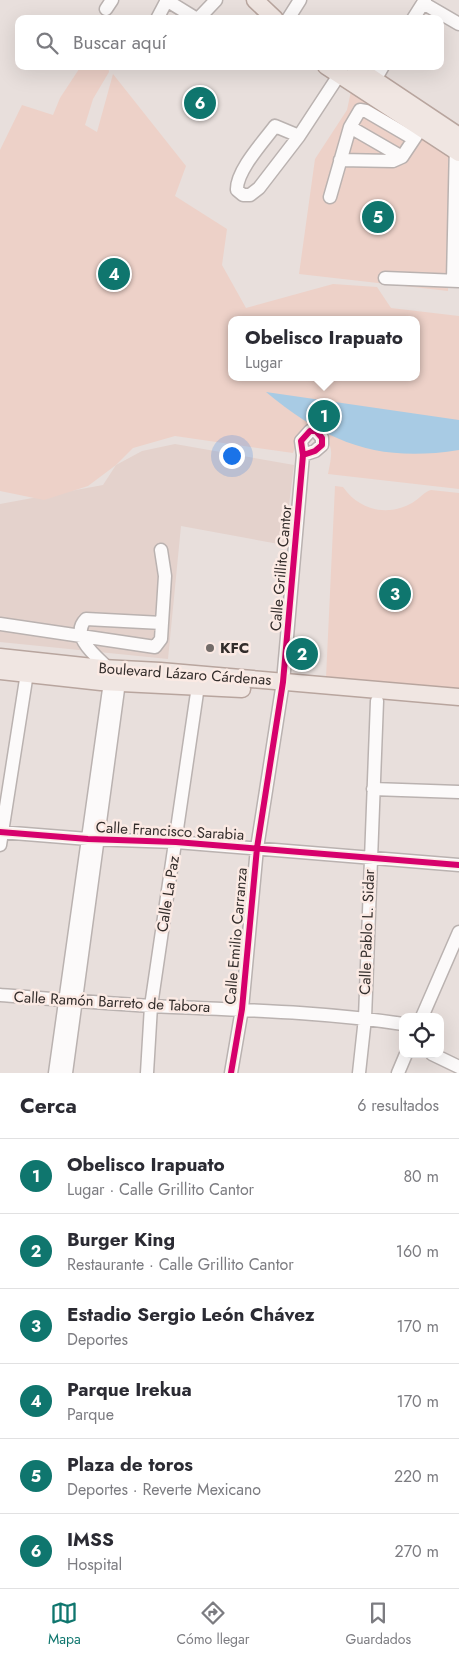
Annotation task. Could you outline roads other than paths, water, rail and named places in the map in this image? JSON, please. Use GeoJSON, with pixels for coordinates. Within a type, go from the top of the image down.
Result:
{"type":"FeatureCollection","features":[{"type":"Feature","properties":{"kind":"main road"},"geometry":{"type":"LineString","coordinates":[[242,0],[257,15]]}},
{"type":"Feature","properties":{"kind":"main road"},"geometry":{"type":"LineString","coordinates":[[255,0],[271,15]]}},
{"type":"Feature","properties":{"kind":"main road"},"geometry":{"type":"LineString","coordinates":[[340,70],[458,143]]}},
{"type":"Feature","properties":{"kind":"main road"},"geometry":{"type":"LineString","coordinates":[[357,70],[371,88],[417,134],[458,143]]}},
{"type":"Feature","properties":{"kind":"main road","name":"Boulevard Lázaro Cárdenas"},"geometry":{"type":"LineString","coordinates":[[0,657],[112,678],[198,686],[282,687],[377,701],[459,707]]}},
{"type":"Feature","properties":{"kind":"main road","name":"Boulevard Lázaro Cárdenas"},"geometry":{"type":"LineString","coordinates":[[0,671],[459,697]]}},
{"type":"Feature","properties":{"kind":"street"},"geometry":{"type":"LineString","coordinates":[[159,15],[166,0],[191,15]]}},
{"type":"Feature","properties":{"kind":"street"},"geometry":{"type":"LineString","coordinates":[[202,15],[216,0]]}},
{"type":"Feature","properties":{"kind":"street"},"geometry":{"type":"LineString","coordinates":[[290,15],[297,1]]}},
{"type":"Feature","properties":{"kind":"street"},"geometry":{"type":"LineString","coordinates":[[415,15],[424,1],[459,24]]}},
{"type":"Feature","properties":{"kind":"street"},"geometry":{"type":"LineString","coordinates":[[299,136],[275,126],[251,158],[236,183],[237,190],[243,195],[250,195],[259,188],[299,136],[337,70]]}},
{"type":"Feature","properties":{"kind":"street"},"geometry":{"type":"LineString","coordinates":[[371,88],[381,70]]}},
{"type":"Feature","properties":{"kind":"street"},"geometry":{"type":"LineString","coordinates":[[330,197],[340,160],[350,127],[357,113],[366,111],[417,134],[402,157],[393,161],[340,160]]}},
{"type":"Feature","properties":{"kind":"street"},"geometry":{"type":"LineString","coordinates":[[350,127],[402,157]]}},
{"type":"Feature","properties":{"kind":"street"},"geometry":{"type":"LineString","coordinates":[[385,278],[456,280],[458,143]]}},
{"type":"Feature","properties":{"kind":"street","name":"Calle Grillito Cantor"},"geometry":{"type":"LineString","coordinates":[[282,687],[303,456]]}},
{"type":"Feature","properties":{"kind":"street"},"geometry":{"type":"LineString","coordinates":[[0,624],[154,647],[161,639],[165,576],[161,550]]}},
{"type":"Feature","properties":{"kind":"street"},"geometry":{"type":"LineString","coordinates":[[66,1073],[71,1001],[112,678],[87,647],[80,635],[81,624],[86,619],[162,623]]}},
{"type":"Feature","properties":{"kind":"street"},"geometry":{"type":"LineString","coordinates":[[0,845],[27,673]]}},
{"type":"Feature","properties":{"kind":"street","name":"Calle La Paz"},"geometry":{"type":"LineString","coordinates":[[147,1073],[151,1006],[198,686]]}},
{"type":"Feature","properties":{"kind":"street","name":"Calle Emilio Carranza"},"geometry":{"type":"LineString","coordinates":[[231,1073],[242,1009],[257,848],[282,687]]}},
{"type":"Feature","properties":{"kind":"street","name":"Calle Pablo L. Sidar"},"geometry":{"type":"LineString","coordinates":[[359,1073],[365,1018],[377,701]]}},
{"type":"Feature","properties":{"kind":"street"},"geometry":{"type":"LineString","coordinates":[[373,789],[459,792]]}},
{"type":"Feature","properties":{"kind":"street","name":"Calle Francisco Sarabia"},"geometry":{"type":"LineString","coordinates":[[1,832],[93,839],[176,842],[459,865]]}},
{"type":"Feature","properties":{"kind":"street"},"geometry":{"type":"LineString","coordinates":[[424,1013],[459,932]]}},
{"type":"Feature","properties":{"kind":"street","name":"Calle Ramón Barreto de Tabora"},"geometry":{"type":"LineString","coordinates":[[0,995],[151,1006],[242,1009],[365,1018],[399,1023]]}},
{"type":"Feature","properties":{"kind":"street"},"geometry":{"type":"LineString","coordinates":[[55,1073],[71,1001]]}},
{"type":"Feature","properties":{"kind":"street"},"geometry":{"type":"LineString","coordinates":[[398,1073],[404,1058]]}},
{"type":"Feature","properties":{"kind":"street"},"geometry":{"type":"LineString","coordinates":[[440,1058],[459,1067]]}},
{"type":"Feature","properties":{"kind":"water"},"geometry":{"type":"Polygon","coordinates":[[[266,392],[459,420],[459,450],[403,454],[355,445],[311,424],[266,392]]]}},
{"type":"Feature","properties":{"kind":"place","name":"IMSS"},"geometry":{"type":"Point","coordinates":[200,103]}},
{"type":"Feature","properties":{"kind":"place","name":"Plaza de toros"},"geometry":{"type":"Point","coordinates":[378,217]}},
{"type":"Feature","properties":{"kind":"place","name":"Parque Irekua"},"geometry":{"type":"Point","coordinates":[114,274]}},
{"type":"Feature","properties":{"kind":"place","name":"Obelisco Irapuato"},"geometry":{"type":"Point","coordinates":[324,416]}},
{"type":"Feature","properties":{"kind":"place","name":"Estadio Sergio León Chávez"},"geometry":{"type":"Point","coordinates":[395,594]}},
{"type":"Feature","properties":{"kind":"place","name":"KFC"},"geometry":{"type":"Point","coordinates":[210,648]}},
{"type":"Feature","properties":{"kind":"place","name":"Burger King"},"geometry":{"type":"Point","coordinates":[302,654]}}]}
